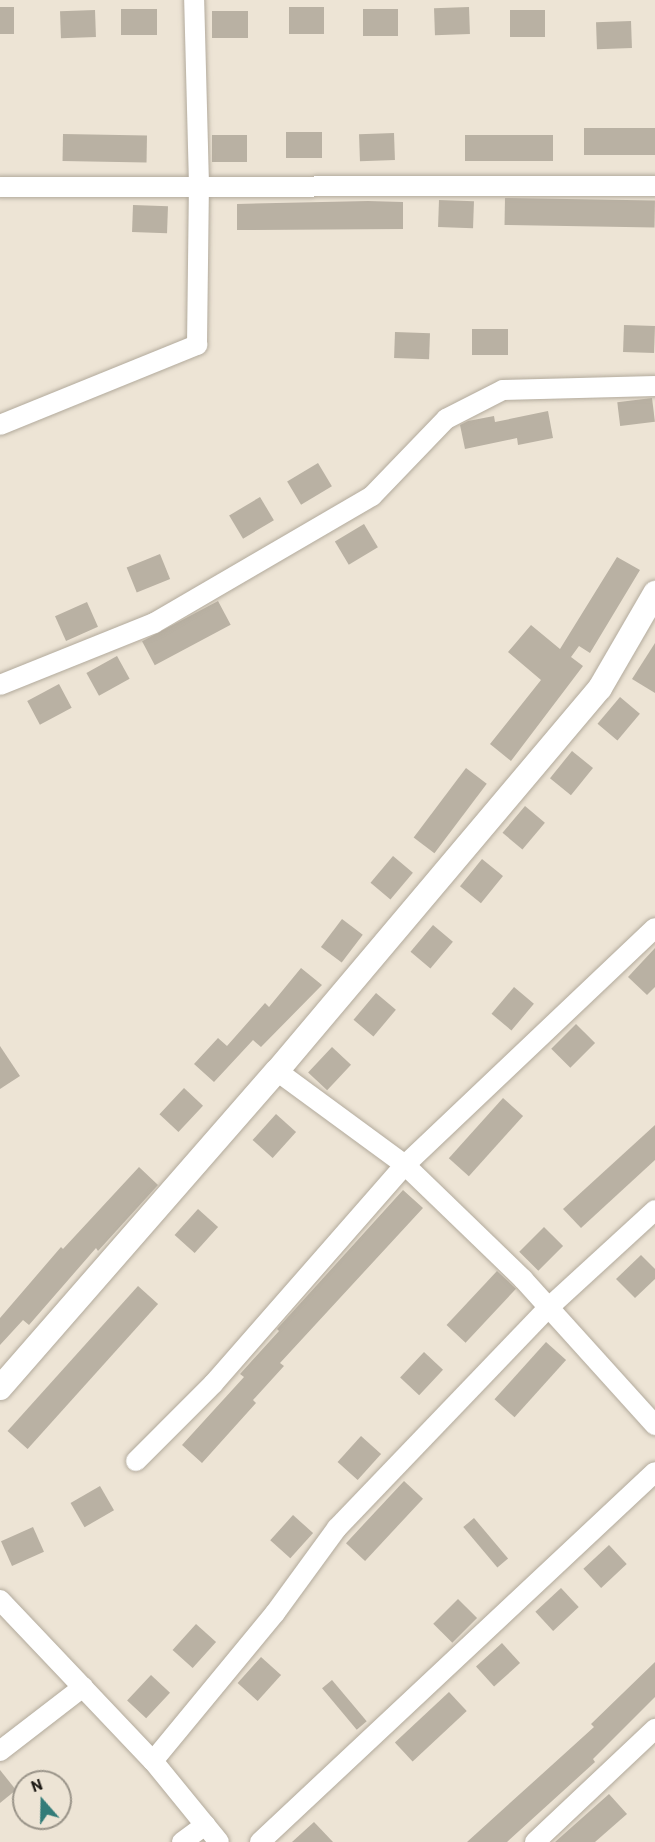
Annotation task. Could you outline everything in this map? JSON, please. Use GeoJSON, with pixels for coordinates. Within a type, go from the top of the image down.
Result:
{"type":"FeatureCollection","features":[{"type":"Feature","properties":{"kind":"street"},"geometry":{"type":"LineString","coordinates":[[0,425],[197,345],[199,185],[194,0]]}},
{"type":"Feature","properties":{"kind":"street"},"geometry":{"type":"LineString","coordinates":[[0,187],[655,186]]}},
{"type":"Feature","properties":{"kind":"street"},"geometry":{"type":"LineString","coordinates":[[0,685],[154,623],[372,496],[446,419],[503,390],[655,386]]}},
{"type":"Feature","properties":{"kind":"street"},"geometry":{"type":"LineString","coordinates":[[0,1388],[277,1071],[600,688],[655,593]]}},
{"type":"Feature","properties":{"kind":"street"},"geometry":{"type":"LineString","coordinates":[[136,1461],[213,1384],[405,1165],[655,928]]}},
{"type":"Feature","properties":{"kind":"street"},"geometry":{"type":"LineString","coordinates":[[277,1071],[405,1165],[523,1279],[655,1425]]}},
{"type":"Feature","properties":{"kind":"street"},"geometry":{"type":"LineString","coordinates":[[153,1761],[275,1612],[337,1528],[548,1308],[655,1210]]}},
{"type":"Feature","properties":{"kind":"street"},"geometry":{"type":"LineString","coordinates":[[260,1842],[655,1472]]}},
{"type":"Feature","properties":{"kind":"street"},"geometry":{"type":"LineString","coordinates":[[0,1600],[153,1761],[219,1842]]}},
{"type":"Feature","properties":{"kind":"street"},"geometry":{"type":"LineString","coordinates":[[0,1751],[83,1687]]}},
{"type":"Feature","properties":{"kind":"street"},"geometry":{"type":"LineString","coordinates":[[536,1842],[655,1729]]}},
{"type":"Feature","properties":{"kind":"street"},"geometry":{"type":"LineString","coordinates":[[182,1842],[205,1825]]}},
{"type":"Feature","properties":{"kind":"building"},"geometry":{"type":"Polygon","coordinates":[[[0,7],[14,7],[14,34],[0,34],[0,7]]]}},
{"type":"Feature","properties":{"kind":"building"},"geometry":{"type":"Polygon","coordinates":[[[289,7],[324,7],[324,34],[289,34],[289,7]]]}},
{"type":"Feature","properties":{"kind":"building"},"geometry":{"type":"Polygon","coordinates":[[[469,7],[470,34],[435,35],[434,8],[469,7]]]}},
{"type":"Feature","properties":{"kind":"building"},"geometry":{"type":"Polygon","coordinates":[[[121,9],[157,9],[157,35],[121,35],[121,9]]]}},
{"type":"Feature","properties":{"kind":"building"},"geometry":{"type":"Polygon","coordinates":[[[363,9],[398,9],[398,36],[363,36],[363,9]]]}},
{"type":"Feature","properties":{"kind":"building"},"geometry":{"type":"Polygon","coordinates":[[[95,10],[96,37],[61,38],[60,11],[95,10]]]}},
{"type":"Feature","properties":{"kind":"building"},"geometry":{"type":"Polygon","coordinates":[[[510,10],[545,10],[545,37],[510,37],[510,10]]]}},
{"type":"Feature","properties":{"kind":"building"},"geometry":{"type":"Polygon","coordinates":[[[212,11],[248,11],[248,38],[212,38],[212,11]]]}},
{"type":"Feature","properties":{"kind":"building"},"geometry":{"type":"Polygon","coordinates":[[[631,21],[632,48],[597,49],[596,22],[631,21]]]}},
{"type":"Feature","properties":{"kind":"building"},"geometry":{"type":"Polygon","coordinates":[[[584,128],[655,128],[655,155],[584,155],[584,128]]]}},
{"type":"Feature","properties":{"kind":"building"},"geometry":{"type":"Polygon","coordinates":[[[286,132],[322,132],[322,158],[286,158],[286,132]]]}},
{"type":"Feature","properties":{"kind":"building"},"geometry":{"type":"Polygon","coordinates":[[[394,133],[395,160],[360,161],[359,134],[394,133]]]}},
{"type":"Feature","properties":{"kind":"building"},"geometry":{"type":"Polygon","coordinates":[[[63,134],[147,135],[147,162],[63,161],[63,134]]]}},
{"type":"Feature","properties":{"kind":"building"},"geometry":{"type":"Polygon","coordinates":[[[212,135],[247,135],[247,162],[212,162],[212,135]]]}},
{"type":"Feature","properties":{"kind":"building"},"geometry":{"type":"Polygon","coordinates":[[[465,135],[553,135],[553,161],[465,161],[465,135]]]}},
{"type":"Feature","properties":{"kind":"building"},"geometry":{"type":"Polygon","coordinates":[[[505,198],[655,201],[655,228],[505,225],[505,198]]]}},
{"type":"Feature","properties":{"kind":"building"},"geometry":{"type":"Polygon","coordinates":[[[439,200],[474,201],[473,228],[438,227],[439,200]]]}},
{"type":"Feature","properties":{"kind":"building"},"geometry":{"type":"Polygon","coordinates":[[[403,202],[403,229],[237,230],[237,204],[403,202]]]}},
{"type":"Feature","properties":{"kind":"building"},"geometry":{"type":"Polygon","coordinates":[[[133,205],[168,206],[167,233],[132,232],[133,205]]]}},
{"type":"Feature","properties":{"kind":"building"},"geometry":{"type":"Polygon","coordinates":[[[624,325],[655,326],[654,353],[623,352],[624,325]]]}},
{"type":"Feature","properties":{"kind":"building"},"geometry":{"type":"Polygon","coordinates":[[[472,329],[508,329],[508,355],[472,355],[472,329]]]}},
{"type":"Feature","properties":{"kind":"building"},"geometry":{"type":"Polygon","coordinates":[[[395,332],[430,333],[429,359],[394,358],[395,332]]]}},
{"type":"Feature","properties":{"kind":"building"},"geometry":{"type":"Polygon","coordinates":[[[652,398],[655,422],[620,426],[617,402],[652,398]]]}},
{"type":"Feature","properties":{"kind":"building"},"geometry":{"type":"Polygon","coordinates":[[[548,411],[553,438],[518,445],[517,438],[465,449],[460,425],[468,421],[494,416],[495,422],[548,411]]]}},
{"type":"Feature","properties":{"kind":"building"},"geometry":{"type":"Polygon","coordinates":[[[318,463],[332,486],[301,505],[287,482],[318,463]]]}},
{"type":"Feature","properties":{"kind":"building"},"geometry":{"type":"Polygon","coordinates":[[[260,497],[274,520],[243,539],[229,516],[260,497]]]}},
{"type":"Feature","properties":{"kind":"building"},"geometry":{"type":"Polygon","coordinates":[[[364,524],[378,547],[349,565],[335,542],[364,524]]]}},
{"type":"Feature","properties":{"kind":"building"},"geometry":{"type":"Polygon","coordinates":[[[160,554],[170,579],[137,593],[127,567],[160,554]]]}},
{"type":"Feature","properties":{"kind":"building"},"geometry":{"type":"Polygon","coordinates":[[[617,557],[640,570],[590,653],[579,646],[571,657],[583,666],[511,761],[490,744],[541,680],[508,652],[531,625],[560,649],[617,557]]]}},
{"type":"Feature","properties":{"kind":"building"},"geometry":{"type":"Polygon","coordinates":[[[218,601],[231,625],[155,665],[142,641],[218,601]]]}},
{"type":"Feature","properties":{"kind":"building"},"geometry":{"type":"Polygon","coordinates":[[[87,602],[98,627],[66,641],[55,616],[87,602]]]}},
{"type":"Feature","properties":{"kind":"building"},"geometry":{"type":"Polygon","coordinates":[[[655,643],[655,693],[632,679],[655,643]]]}},
{"type":"Feature","properties":{"kind":"building"},"geometry":{"type":"Polygon","coordinates":[[[117,656],[130,679],[99,696],[86,673],[117,656]]]}},
{"type":"Feature","properties":{"kind":"building"},"geometry":{"type":"Polygon","coordinates":[[[59,684],[72,708],[40,725],[27,701],[59,684]]]}},
{"type":"Feature","properties":{"kind":"building"},"geometry":{"type":"Polygon","coordinates":[[[620,697],[640,714],[617,741],[598,724],[620,697]]]}},
{"type":"Feature","properties":{"kind":"building"},"geometry":{"type":"Polygon","coordinates":[[[572,751],[593,768],[571,795],[550,778],[572,751]]]}},
{"type":"Feature","properties":{"kind":"building"},"geometry":{"type":"Polygon","coordinates":[[[466,768],[487,784],[434,853],[414,837],[466,768]]]}},
{"type":"Feature","properties":{"kind":"building"},"geometry":{"type":"Polygon","coordinates":[[[525,806],[545,823],[522,850],[503,833],[525,806]]]}},
{"type":"Feature","properties":{"kind":"building"},"geometry":{"type":"Polygon","coordinates":[[[393,856],[413,873],[390,900],[371,883],[393,856]]]}},
{"type":"Feature","properties":{"kind":"building"},"geometry":{"type":"Polygon","coordinates":[[[482,859],[503,876],[481,903],[460,886],[482,859]]]}},
{"type":"Feature","properties":{"kind":"building"},"geometry":{"type":"Polygon","coordinates":[[[342,919],[363,935],[342,963],[321,947],[342,919]]]}},
{"type":"Feature","properties":{"kind":"building"},"geometry":{"type":"Polygon","coordinates":[[[433,925],[453,942],[430,969],[411,952],[433,925]]]}},
{"type":"Feature","properties":{"kind":"building"},"geometry":{"type":"Polygon","coordinates":[[[655,948],[655,987],[647,995],[628,977],[655,948]]]}},
{"type":"Feature","properties":{"kind":"building"},"geometry":{"type":"Polygon","coordinates":[[[301,968],[322,985],[261,1047],[253,1040],[214,1082],[194,1064],[218,1038],[227,1046],[265,1003],[269,1007],[301,968]]]}},
{"type":"Feature","properties":{"kind":"building"},"geometry":{"type":"Polygon","coordinates":[[[514,987],[534,1004],[511,1031],[492,1014],[514,987]]]}},
{"type":"Feature","properties":{"kind":"building"},"geometry":{"type":"Polygon","coordinates":[[[376,993],[396,1010],[373,1037],[354,1020],[376,993]]]}},
{"type":"Feature","properties":{"kind":"building"},"geometry":{"type":"Polygon","coordinates":[[[576,1024],[595,1043],[570,1068],[551,1049],[576,1024]]]}},
{"type":"Feature","properties":{"kind":"building"},"geometry":{"type":"Polygon","coordinates":[[[0,1046],[20,1076],[0,1089],[0,1046]]]}},
{"type":"Feature","properties":{"kind":"building"},"geometry":{"type":"Polygon","coordinates":[[[332,1047],[351,1065],[327,1090],[308,1073],[332,1047]]]}},
{"type":"Feature","properties":{"kind":"building"},"geometry":{"type":"Polygon","coordinates":[[[184,1088],[203,1106],[178,1132],[159,1114],[184,1088]]]}},
{"type":"Feature","properties":{"kind":"building"},"geometry":{"type":"Polygon","coordinates":[[[503,1098],[523,1116],[469,1176],[449,1158],[503,1098]]]}},
{"type":"Feature","properties":{"kind":"building"},"geometry":{"type":"Polygon","coordinates":[[[276,1114],[296,1132],[273,1158],[253,1140],[276,1114]]]}},
{"type":"Feature","properties":{"kind":"building"},"geometry":{"type":"Polygon","coordinates":[[[655,1125],[655,1160],[581,1228],[563,1209],[655,1125]]]}},
{"type":"Feature","properties":{"kind":"building"},"geometry":{"type":"Polygon","coordinates":[[[139,1167],[158,1185],[98,1251],[96,1248],[29,1325],[23,1320],[0,1345],[0,1318],[61,1247],[63,1249],[139,1167]]]}},
{"type":"Feature","properties":{"kind":"building"},"geometry":{"type":"Polygon","coordinates":[[[403,1190],[423,1208],[280,1363],[284,1366],[253,1400],[256,1403],[202,1463],[182,1445],[244,1377],[240,1374],[279,1331],[277,1329],[403,1190]]]}},
{"type":"Feature","properties":{"kind":"building"},"geometry":{"type":"Polygon","coordinates":[[[198,1209],[218,1227],[195,1253],[175,1235],[198,1209]]]}},
{"type":"Feature","properties":{"kind":"building"},"geometry":{"type":"Polygon","coordinates":[[[544,1227],[563,1246],[538,1271],[519,1252],[544,1227]]]}},
{"type":"Feature","properties":{"kind":"building"},"geometry":{"type":"Polygon","coordinates":[[[641,1255],[655,1269],[655,1279],[635,1298],[616,1279],[641,1255]]]}},
{"type":"Feature","properties":{"kind":"building"},"geometry":{"type":"Polygon","coordinates":[[[497,1271],[516,1289],[466,1343],[447,1325],[497,1271]]]}},
{"type":"Feature","properties":{"kind":"building"},"geometry":{"type":"Polygon","coordinates":[[[138,1286],[158,1304],[28,1449],[8,1431],[138,1286]]]}},
{"type":"Feature","properties":{"kind":"building"},"geometry":{"type":"Polygon","coordinates":[[[546,1342],[566,1360],[515,1417],[494,1399],[546,1342]]]}},
{"type":"Feature","properties":{"kind":"building"},"geometry":{"type":"Polygon","coordinates":[[[424,1352],[443,1370],[419,1395],[400,1378],[424,1352]]]}},
{"type":"Feature","properties":{"kind":"building"},"geometry":{"type":"Polygon","coordinates":[[[361,1436],[381,1454],[358,1480],[338,1462],[361,1436]]]}},
{"type":"Feature","properties":{"kind":"building"},"geometry":{"type":"Polygon","coordinates":[[[404,1481],[423,1499],[365,1561],[346,1543],[404,1481]]]}},
{"type":"Feature","properties":{"kind":"building"},"geometry":{"type":"Polygon","coordinates":[[[100,1486],[114,1510],[85,1527],[71,1503],[100,1486]]]}},
{"type":"Feature","properties":{"kind":"building"},"geometry":{"type":"Polygon","coordinates":[[[293,1515],[313,1533],[290,1558],[270,1540],[293,1515]]]}},
{"type":"Feature","properties":{"kind":"building"},"geometry":{"type":"Polygon","coordinates":[[[474,1518],[508,1559],[497,1568],[463,1527],[474,1518]]]}},
{"type":"Feature","properties":{"kind":"building"},"geometry":{"type":"Polygon","coordinates":[[[33,1527],[44,1552],[12,1566],[1,1541],[33,1527]]]}},
{"type":"Feature","properties":{"kind":"building"},"geometry":{"type":"Polygon","coordinates":[[[609,1545],[627,1564],[601,1588],[583,1569],[609,1545]]]}},
{"type":"Feature","properties":{"kind":"building"},"geometry":{"type":"Polygon","coordinates":[[[561,1588],[579,1607],[553,1631],[535,1612],[561,1588]]]}},
{"type":"Feature","properties":{"kind":"building"},"geometry":{"type":"Polygon","coordinates":[[[458,1599],[477,1618],[452,1643],[433,1624],[458,1599]]]}},
{"type":"Feature","properties":{"kind":"building"},"geometry":{"type":"Polygon","coordinates":[[[196,1624],[216,1642],[193,1668],[173,1650],[196,1624]]]}},
{"type":"Feature","properties":{"kind":"building"},"geometry":{"type":"Polygon","coordinates":[[[502,1643],[520,1663],[494,1686],[476,1666],[502,1643]]]}},
{"type":"Feature","properties":{"kind":"building"},"geometry":{"type":"Polygon","coordinates":[[[261,1657],[281,1675],[258,1701],[238,1683],[261,1657]]]}},
{"type":"Feature","properties":{"kind":"building"},"geometry":{"type":"Polygon","coordinates":[[[655,1662],[655,1697],[593,1759],[595,1762],[507,1842],[467,1842],[594,1727],[591,1724],[655,1662]]]}},
{"type":"Feature","properties":{"kind":"building"},"geometry":{"type":"Polygon","coordinates":[[[151,1675],[170,1693],[146,1718],[127,1701],[151,1675]]]}},
{"type":"Feature","properties":{"kind":"building"},"geometry":{"type":"Polygon","coordinates":[[[332,1680],[367,1721],[357,1730],[322,1688],[332,1680]]]}},
{"type":"Feature","properties":{"kind":"building"},"geometry":{"type":"Polygon","coordinates":[[[449,1692],[467,1711],[413,1761],[395,1742],[449,1692]]]}},
{"type":"Feature","properties":{"kind":"building"},"geometry":{"type":"Polygon","coordinates":[[[0,1770],[12,1785],[12,1793],[0,1803],[0,1770]]]}},
{"type":"Feature","properties":{"kind":"building"},"geometry":{"type":"Polygon","coordinates":[[[609,1794],[627,1814],[595,1842],[555,1842],[609,1794]]]}},
{"type":"Feature","properties":{"kind":"building"},"geometry":{"type":"Polygon","coordinates":[[[314,1822],[333,1842],[292,1842],[314,1822]]]}}]}
